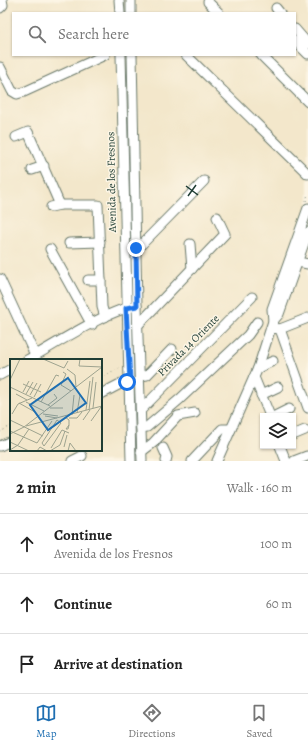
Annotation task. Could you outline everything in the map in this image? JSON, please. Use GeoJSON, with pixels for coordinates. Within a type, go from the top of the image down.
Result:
{"type":"FeatureCollection","features":[{"type":"Feature","properties":{"kind":"street"},"geometry":{"type":"LineString","coordinates":[[119,0],[120,12]]}},
{"type":"Feature","properties":{"kind":"street"},"geometry":{"type":"LineString","coordinates":[[131,0],[131,12]]}},
{"type":"Feature","properties":{"kind":"street"},"geometry":{"type":"LineString","coordinates":[[208,2],[218,12]]}},
{"type":"Feature","properties":{"kind":"street"},"geometry":{"type":"LineString","coordinates":[[296,30],[308,44]]}},
{"type":"Feature","properties":{"kind":"street"},"geometry":{"type":"LineString","coordinates":[[296,42],[308,54]]}},
{"type":"Feature","properties":{"kind":"street"},"geometry":{"type":"LineString","coordinates":[[0,67],[12,91],[17,94],[103,56]]}},
{"type":"Feature","properties":{"kind":"street","name":"Avenida de los Fresnos"},"geometry":{"type":"LineString","coordinates":[[121,56],[126,308],[130,381],[131,461]]}},
{"type":"Feature","properties":{"kind":"street"},"geometry":{"type":"LineString","coordinates":[[132,56],[137,306],[139,324],[142,457]]}},
{"type":"Feature","properties":{"kind":"street"},"geometry":{"type":"LineString","coordinates":[[187,56],[308,174]]}},
{"type":"Feature","properties":{"kind":"street"},"geometry":{"type":"LineString","coordinates":[[262,56],[308,102]]}},
{"type":"Feature","properties":{"kind":"street"},"geometry":{"type":"LineString","coordinates":[[16,137],[28,132],[60,205]]}},
{"type":"Feature","properties":{"kind":"street"},"geometry":{"type":"LineString","coordinates":[[32,170],[44,166]]}},
{"type":"Feature","properties":{"kind":"street"},"geometry":{"type":"LineString","coordinates":[[136,248],[142,244],[204,181]]}},
{"type":"Feature","properties":{"kind":"street"},"geometry":{"type":"LineString","coordinates":[[51,207],[60,205],[98,205],[102,307],[105,317]]}},
{"type":"Feature","properties":{"kind":"street"},"geometry":{"type":"LineString","coordinates":[[308,208],[272,309],[274,326],[308,408]]}},
{"type":"Feature","properties":{"kind":"street"},"geometry":{"type":"LineString","coordinates":[[139,324],[225,234],[216,217]]}},
{"type":"Feature","properties":{"kind":"street"},"geometry":{"type":"LineString","coordinates":[[217,461],[256,372],[303,255],[308,232]]}},
{"type":"Feature","properties":{"kind":"street"},"geometry":{"type":"LineString","coordinates":[[69,243],[100,242]]}},
{"type":"Feature","properties":{"kind":"street"},"geometry":{"type":"LineString","coordinates":[[190,244],[192,269]]}},
{"type":"Feature","properties":{"kind":"street"},"geometry":{"type":"LineString","coordinates":[[50,249],[92,325]]}},
{"type":"Feature","properties":{"kind":"street"},"geometry":{"type":"LineString","coordinates":[[303,255],[308,264]]}},
{"type":"Feature","properties":{"kind":"street"},"geometry":{"type":"LineString","coordinates":[[0,278],[31,358],[105,317],[126,308],[137,306]]}},
{"type":"Feature","properties":{"kind":"street"},"geometry":{"type":"LineString","coordinates":[[88,280],[101,280]]}},
{"type":"Feature","properties":{"kind":"street","name":"Privada 14 Oriente"},"geometry":{"type":"LineString","coordinates":[[141,410],[252,297]]}},
{"type":"Feature","properties":{"kind":"street"},"geometry":{"type":"LineString","coordinates":[[274,326],[308,318]]}},
{"type":"Feature","properties":{"kind":"street"},"geometry":{"type":"LineString","coordinates":[[142,428],[147,427],[180,399],[248,335],[257,322]]}},
{"type":"Feature","properties":{"kind":"street"},"geometry":{"type":"LineString","coordinates":[[140,376],[147,375],[172,349]]}},
{"type":"Feature","properties":{"kind":"street"},"geometry":{"type":"LineString","coordinates":[[256,372],[273,361]]}},
{"type":"Feature","properties":{"kind":"street"},"geometry":{"type":"LineString","coordinates":[[0,375],[10,370]]}},
{"type":"Feature","properties":{"kind":"street"},"geometry":{"type":"LineString","coordinates":[[256,372],[261,395],[269,413]]}},
{"type":"Feature","properties":{"kind":"street"},"geometry":{"type":"LineString","coordinates":[[102,394],[130,381]]}},
{"type":"Feature","properties":{"kind":"street"},"geometry":{"type":"LineString","coordinates":[[261,395],[278,387]]}},
{"type":"Feature","properties":{"kind":"street"},"geometry":{"type":"LineString","coordinates":[[281,413],[289,409]]}},
{"type":"Feature","properties":{"kind":"street"},"geometry":{"type":"LineString","coordinates":[[142,457],[178,416],[195,413]]}},
{"type":"Feature","properties":{"kind":"street"},"geometry":{"type":"LineString","coordinates":[[192,461],[222,429],[231,430]]}},
{"type":"Feature","properties":{"kind":"street"},"geometry":{"type":"LineString","coordinates":[[296,434],[305,430]]}},
{"type":"Feature","properties":{"kind":"street"},"geometry":{"type":"LineString","coordinates":[[0,446],[10,441]]}},
{"type":"Feature","properties":{"kind":"street"},"geometry":{"type":"LineString","coordinates":[[163,448],[167,457],[166,461]]}},
{"type":"Feature","properties":{"kind":"street"},"geometry":{"type":"LineString","coordinates":[[281,449],[286,461]]}},
{"type":"Feature","properties":{"kind":"street"},"geometry":{"type":"LineString","coordinates":[[72,461],[82,456]]}},
{"type":"Feature","properties":{"kind":"street"},"geometry":{"type":"LineString","coordinates":[[294,461],[307,456]]}},
{"type":"Feature","properties":{"kind":"path"},"geometry":{"type":"LineString","coordinates":[[102,377],[125,365]]}},
{"type":"Feature","properties":{"kind":"path"},"geometry":{"type":"LineString","coordinates":[[0,432],[10,427]]}},
{"type":"Feature","properties":{"kind":"route"},"geometry":{"type":"LineString","coordinates":[[127,382],[130,381],[126,308],[137,306],[136,248]]}}]}
